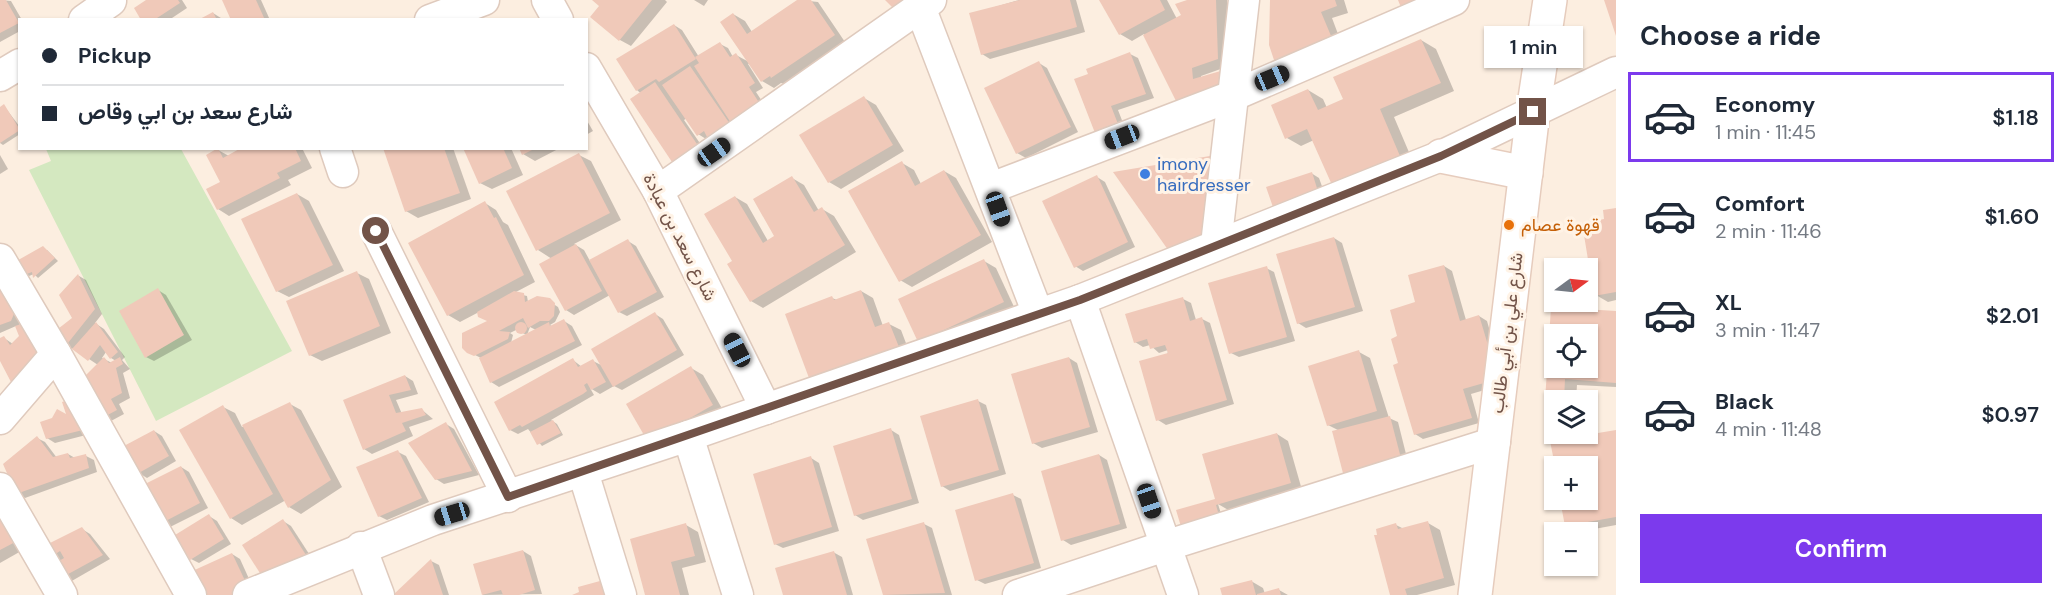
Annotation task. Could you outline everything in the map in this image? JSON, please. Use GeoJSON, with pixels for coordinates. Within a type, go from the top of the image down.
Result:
{"type":"FeatureCollection","features":[{"type":"Feature","properties":{"kind":"street"},"geometry":{"type":"LineString","coordinates":[[435,18],[484,0]]}},
{"type":"Feature","properties":{"kind":"street"},"geometry":{"type":"LineString","coordinates":[[547,0],[557,18]]}},
{"type":"Feature","properties":{"kind":"street"},"geometry":{"type":"LineString","coordinates":[[1216,245],[1244,0]]}},
{"type":"Feature","properties":{"kind":"street"},"geometry":{"type":"LineString","coordinates":[[991,188],[1232,96],[1454,0]]}},
{"type":"Feature","properties":{"kind":"street","name":"شارع علي بن أبي طالب"},"geometry":{"type":"LineString","coordinates":[[1475,595],[1533,112],[1550,0]]}},
{"type":"Feature","properties":{"kind":"street"},"geometry":{"type":"LineString","coordinates":[[87,18],[111,1]]}},
{"type":"Feature","properties":{"kind":"street"},"geometry":{"type":"LineString","coordinates":[[658,191],[926,3],[1038,314]]}},
{"type":"Feature","properties":{"kind":"street"},"geometry":{"type":"LineString","coordinates":[[0,76],[18,65]]}},
{"type":"Feature","properties":{"kind":"street","name":"شارع سعد بن عبادة"},"geometry":{"type":"LineString","coordinates":[[588,71],[658,191],[766,409]]}},
{"type":"Feature","properties":{"kind":"street"},"geometry":{"type":"LineString","coordinates":[[248,595],[361,547],[433,520],[583,472],[1080,300],[1441,156],[1616,72]]}},
{"type":"Feature","properties":{"kind":"street"},"geometry":{"type":"LineString","coordinates":[[1441,156],[1526,173]]}},
{"type":"Feature","properties":{"kind":"street"},"geometry":{"type":"LineString","coordinates":[[376,231],[508,497]]}},
{"type":"Feature","properties":{"kind":"street"},"geometry":{"type":"LineString","coordinates":[[0,259],[56,354],[190,595]]}},
{"type":"Feature","properties":{"kind":"street"},"geometry":{"type":"LineString","coordinates":[[1080,300],[1183,595]]}},
{"type":"Feature","properties":{"kind":"street"},"geometry":{"type":"LineString","coordinates":[[0,419],[56,354]]}},
{"type":"Feature","properties":{"kind":"street"},"geometry":{"type":"LineString","coordinates":[[688,436],[738,595]]}},
{"type":"Feature","properties":{"kind":"street"},"geometry":{"type":"LineString","coordinates":[[1018,595],[1494,442]]}},
{"type":"Feature","properties":{"kind":"street"},"geometry":{"type":"LineString","coordinates":[[583,472],[621,595]]}},
{"type":"Feature","properties":{"kind":"street"},"geometry":{"type":"LineString","coordinates":[[0,488],[62,595]]}},
{"type":"Feature","properties":{"kind":"street"},"geometry":{"type":"LineString","coordinates":[[361,547],[379,595]]}},
{"type":"Feature","properties":{"kind":"green space"},"geometry":{"type":"Polygon","coordinates":[[[46,150],[182,150],[292,351],[156,421],[29,170],[51,161],[46,150]]]}},
{"type":"Feature","properties":{"kind":"building"},"geometry":{"type":"Polygon","coordinates":[[[0,0],[6,0],[18,24],[0,33],[0,0]]]}},
{"type":"Feature","properties":{"kind":"building"},"geometry":{"type":"Polygon","coordinates":[[[146,0],[178,0],[180,3],[157,18],[140,18],[134,8],[146,0]]]}},
{"type":"Feature","properties":{"kind":"building"},"geometry":{"type":"Polygon","coordinates":[[[222,0],[256,0],[264,18],[230,18],[222,0]]]}},
{"type":"Feature","properties":{"kind":"building"},"geometry":{"type":"Polygon","coordinates":[[[592,0],[652,0],[619,41],[590,17],[599,6],[592,0]]]}},
{"type":"Feature","properties":{"kind":"building"},"geometry":{"type":"Polygon","coordinates":[[[797,0],[811,0],[835,35],[771,78],[770,76],[761,82],[720,22],[733,13],[747,34],[797,0]]]}},
{"type":"Feature","properties":{"kind":"building"},"geometry":{"type":"Polygon","coordinates":[[[885,0],[906,0],[893,8],[885,0]]]}},
{"type":"Feature","properties":{"kind":"building"},"geometry":{"type":"Polygon","coordinates":[[[1020,0],[1070,0],[1077,27],[981,55],[969,13],[1020,0]]]}},
{"type":"Feature","properties":{"kind":"building"},"geometry":{"type":"Polygon","coordinates":[[[1099,0],[1160,0],[1165,10],[1119,35],[1099,0]]]}},
{"type":"Feature","properties":{"kind":"building"},"geometry":{"type":"Polygon","coordinates":[[[1187,0],[1216,0],[1218,59],[1192,68],[1193,79],[1224,70],[1229,79],[1177,103],[1143,35],[1181,15],[1175,4],[1187,0]]]}},
{"type":"Feature","properties":{"kind":"building"},"geometry":{"type":"Polygon","coordinates":[[[1270,0],[1335,0],[1337,6],[1321,12],[1334,43],[1275,63],[1269,45],[1270,0]]]}},
{"type":"Feature","properties":{"kind":"building"},"geometry":{"type":"Polygon","coordinates":[[[1398,0],[1440,0],[1404,15],[1398,0]]]}},
{"type":"Feature","properties":{"kind":"building"},"geometry":{"type":"Polygon","coordinates":[[[1604,0],[1616,0],[1616,36],[1604,0]]]}},
{"type":"Feature","properties":{"kind":"building"},"geometry":{"type":"Polygon","coordinates":[[[213,12],[216,18],[202,18],[213,12]]]}},
{"type":"Feature","properties":{"kind":"building"},"geometry":{"type":"Polygon","coordinates":[[[674,24],[696,59],[659,82],[656,79],[636,91],[616,59],[674,24]]]}},
{"type":"Feature","properties":{"kind":"building"},"geometry":{"type":"Polygon","coordinates":[[[1421,39],[1441,83],[1380,109],[1400,156],[1332,185],[1307,129],[1285,139],[1271,105],[1308,89],[1318,110],[1343,99],[1333,77],[1421,39]]]}},
{"type":"Feature","properties":{"kind":"building"},"geometry":{"type":"Polygon","coordinates":[[[720,42],[730,57],[736,53],[755,83],[749,87],[760,104],[731,123],[694,66],[699,63],[695,57],[720,42]]]}},
{"type":"Feature","properties":{"kind":"building"},"geometry":{"type":"Polygon","coordinates":[[[1130,52],[1146,94],[1111,106],[1118,124],[1095,133],[1074,79],[1088,74],[1086,69],[1130,52]]]}},
{"type":"Feature","properties":{"kind":"building"},"geometry":{"type":"Polygon","coordinates":[[[1039,61],[1071,127],[1016,154],[984,88],[1039,61]]]}},
{"type":"Feature","properties":{"kind":"building"},"geometry":{"type":"Polygon","coordinates":[[[690,66],[730,124],[708,139],[704,131],[697,136],[662,85],[690,66]]]}},
{"type":"Feature","properties":{"kind":"building"},"geometry":{"type":"Polygon","coordinates":[[[655,82],[701,150],[676,168],[630,99],[655,82]]]}},
{"type":"Feature","properties":{"kind":"building"},"geometry":{"type":"Polygon","coordinates":[[[864,96],[893,145],[828,183],[799,135],[864,96]]]}},
{"type":"Feature","properties":{"kind":"building"},"geometry":{"type":"Polygon","coordinates":[[[4,104],[18,127],[18,131],[0,143],[0,107],[4,104]]]}},
{"type":"Feature","properties":{"kind":"building"},"geometry":{"type":"Polygon","coordinates":[[[215,150],[219,150],[223,158],[237,150],[296,150],[301,161],[277,173],[280,178],[217,210],[206,189],[220,182],[206,155],[215,150]]]}},
{"type":"Feature","properties":{"kind":"building"},"geometry":{"type":"Polygon","coordinates":[[[384,150],[445,150],[460,193],[405,212],[384,150]]]}},
{"type":"Feature","properties":{"kind":"building"},"geometry":{"type":"Polygon","coordinates":[[[464,150],[504,150],[512,168],[479,184],[464,150]]]}},
{"type":"Feature","properties":{"kind":"building"},"geometry":{"type":"Polygon","coordinates":[[[520,150],[532,150],[522,155],[520,150]]]}},
{"type":"Feature","properties":{"kind":"building"},"geometry":{"type":"Polygon","coordinates":[[[579,153],[610,213],[536,251],[506,191],[579,153]]]}},
{"type":"Feature","properties":{"kind":"building"},"geometry":{"type":"Polygon","coordinates":[[[1216,155],[1209,235],[1171,254],[1113,172],[1216,155]]]}},
{"type":"Feature","properties":{"kind":"building"},"geometry":{"type":"Polygon","coordinates":[[[902,161],[915,186],[944,170],[981,235],[899,282],[848,191],[902,161]]]}},
{"type":"Feature","properties":{"kind":"building"},"geometry":{"type":"Polygon","coordinates":[[[1312,172],[1320,198],[1275,213],[1266,187],[1312,172]]]}},
{"type":"Feature","properties":{"kind":"building"},"geometry":{"type":"Polygon","coordinates":[[[1097,175],[1128,242],[1074,268],[1042,201],[1097,175]]]}},
{"type":"Feature","properties":{"kind":"building"},"geometry":{"type":"Polygon","coordinates":[[[792,176],[814,212],[822,207],[845,245],[750,302],[727,264],[732,261],[704,214],[735,196],[763,243],[774,236],[753,199],[792,176]]]}},
{"type":"Feature","properties":{"kind":"building"},"geometry":{"type":"Polygon","coordinates":[[[297,193],[333,265],[276,292],[241,219],[297,193]]]}},
{"type":"Feature","properties":{"kind":"building"},"geometry":{"type":"Polygon","coordinates":[[[485,201],[494,218],[496,217],[524,275],[447,316],[408,243],[485,201]]]}},
{"type":"Feature","properties":{"kind":"building"},"geometry":{"type":"Polygon","coordinates":[[[1616,208],[1616,292],[1598,295],[1598,258],[1588,258],[1582,223],[1604,219],[1603,210],[1616,208]]]}},
{"type":"Feature","properties":{"kind":"building"},"geometry":{"type":"Polygon","coordinates":[[[1334,237],[1355,307],[1297,324],[1276,254],[1334,237]]]}},
{"type":"Feature","properties":{"kind":"building"},"geometry":{"type":"Polygon","coordinates":[[[628,239],[657,292],[618,313],[589,260],[628,239]]]}},
{"type":"Feature","properties":{"kind":"building"},"geometry":{"type":"Polygon","coordinates":[[[576,244],[602,291],[565,311],[539,264],[576,244]]]}},
{"type":"Feature","properties":{"kind":"building"},"geometry":{"type":"Polygon","coordinates":[[[43,246],[55,258],[33,278],[32,272],[24,275],[13,263],[43,246]]]}},
{"type":"Feature","properties":{"kind":"building"},"geometry":{"type":"Polygon","coordinates":[[[984,259],[1004,302],[918,342],[898,299],[984,259]]]}},
{"type":"Feature","properties":{"kind":"building"},"geometry":{"type":"Polygon","coordinates":[[[1444,265],[1460,321],[1479,315],[1498,379],[1463,389],[1472,418],[1414,435],[1393,365],[1398,363],[1391,339],[1397,336],[1390,310],[1415,302],[1408,275],[1444,265]]]}},
{"type":"Feature","properties":{"kind":"building"},"geometry":{"type":"Polygon","coordinates":[[[1267,266],[1287,337],[1229,354],[1208,283],[1267,266]]]}},
{"type":"Feature","properties":{"kind":"building"},"geometry":{"type":"Polygon","coordinates":[[[357,271],[380,326],[309,356],[286,301],[357,271]]]}},
{"type":"Feature","properties":{"kind":"building"},"geometry":{"type":"Polygon","coordinates":[[[78,274],[95,309],[64,348],[54,332],[72,318],[59,295],[78,274]]]}},
{"type":"Feature","properties":{"kind":"building"},"geometry":{"type":"Polygon","coordinates":[[[0,280],[19,302],[11,321],[0,325],[0,280]]]}},
{"type":"Feature","properties":{"kind":"building"},"geometry":{"type":"Polygon","coordinates":[[[158,288],[184,335],[145,358],[119,311],[158,288]]]}},
{"type":"Feature","properties":{"kind":"building"},"geometry":{"type":"Polygon","coordinates":[[[861,290],[875,327],[889,322],[901,352],[812,386],[785,314],[832,296],[834,300],[861,290]]]}},
{"type":"Feature","properties":{"kind":"building"},"geometry":{"type":"Polygon","coordinates":[[[514,291],[524,293],[525,302],[537,296],[550,298],[555,303],[554,316],[549,321],[540,321],[528,328],[523,318],[499,331],[510,332],[508,339],[474,356],[467,353],[462,348],[462,333],[487,321],[478,317],[477,312],[514,291]]]}},
{"type":"Feature","properties":{"kind":"building"},"geometry":{"type":"Polygon","coordinates":[[[1183,297],[1190,321],[1202,317],[1227,400],[1156,421],[1139,361],[1168,353],[1165,345],[1150,349],[1147,339],[1134,343],[1125,314],[1183,297]]]}},
{"type":"Feature","properties":{"kind":"building"},"geometry":{"type":"Polygon","coordinates":[[[1616,311],[1616,383],[1565,379],[1564,390],[1546,390],[1546,378],[1598,378],[1598,324],[1550,324],[1551,312],[1616,311]]]}},
{"type":"Feature","properties":{"kind":"building"},"geometry":{"type":"Polygon","coordinates":[[[655,312],[677,350],[613,387],[591,349],[655,312]]]}},
{"type":"Feature","properties":{"kind":"building"},"geometry":{"type":"Polygon","coordinates":[[[564,319],[575,341],[490,383],[479,358],[549,322],[550,326],[564,319]]]}},
{"type":"Feature","properties":{"kind":"building"},"geometry":{"type":"Polygon","coordinates":[[[27,322],[41,350],[11,382],[0,361],[0,338],[4,336],[10,345],[19,336],[15,326],[27,322]]]}},
{"type":"Feature","properties":{"kind":"building"},"geometry":{"type":"Polygon","coordinates":[[[96,322],[118,352],[110,359],[100,345],[88,361],[72,349],[96,322]]]}},
{"type":"Feature","properties":{"kind":"building"},"geometry":{"type":"Polygon","coordinates":[[[523,322],[527,328],[523,334],[519,334],[515,326],[523,322]]]}},
{"type":"Feature","properties":{"kind":"building"},"geometry":{"type":"Polygon","coordinates":[[[1359,350],[1377,411],[1327,426],[1308,366],[1359,350]]]}},
{"type":"Feature","properties":{"kind":"building"},"geometry":{"type":"Polygon","coordinates":[[[104,357],[109,363],[120,357],[123,364],[116,368],[122,393],[111,399],[117,410],[102,418],[84,377],[104,357]]]}},
{"type":"Feature","properties":{"kind":"building"},"geometry":{"type":"Polygon","coordinates":[[[1069,357],[1090,427],[1032,444],[1011,374],[1069,357]]]}},
{"type":"Feature","properties":{"kind":"building"},"geometry":{"type":"Polygon","coordinates":[[[573,358],[578,367],[593,359],[606,382],[591,390],[587,383],[584,385],[587,391],[583,394],[522,427],[520,425],[509,431],[494,402],[573,358]]]}},
{"type":"Feature","properties":{"kind":"building"},"geometry":{"type":"Polygon","coordinates":[[[691,366],[713,405],[648,442],[626,404],[691,366]]]}},
{"type":"Feature","properties":{"kind":"building"},"geometry":{"type":"Polygon","coordinates":[[[405,375],[411,390],[389,395],[396,413],[422,408],[426,415],[402,423],[406,431],[363,450],[343,400],[405,375]]]}},
{"type":"Feature","properties":{"kind":"building"},"geometry":{"type":"Polygon","coordinates":[[[978,399],[999,470],[941,487],[920,416],[978,399]]]}},
{"type":"Feature","properties":{"kind":"building"},"geometry":{"type":"Polygon","coordinates":[[[68,400],[83,430],[46,439],[40,422],[52,418],[57,409],[66,414],[62,402],[68,400]]]}},
{"type":"Feature","properties":{"kind":"building"},"geometry":{"type":"Polygon","coordinates":[[[290,402],[331,480],[288,508],[242,425],[290,402]]]}},
{"type":"Feature","properties":{"kind":"building"},"geometry":{"type":"Polygon","coordinates":[[[223,405],[273,494],[230,519],[179,430],[223,405]]]}},
{"type":"Feature","properties":{"kind":"building"},"geometry":{"type":"Polygon","coordinates":[[[1390,416],[1402,462],[1344,477],[1332,431],[1390,416]]]}},
{"type":"Feature","properties":{"kind":"building"},"geometry":{"type":"Polygon","coordinates":[[[553,420],[561,433],[537,445],[530,432],[553,420]]]}},
{"type":"Feature","properties":{"kind":"building"},"geometry":{"type":"Polygon","coordinates":[[[446,422],[472,471],[435,480],[408,443],[446,422]]]}},
{"type":"Feature","properties":{"kind":"building"},"geometry":{"type":"Polygon","coordinates":[[[891,428],[912,499],[854,516],[833,446],[891,428]]]}},
{"type":"Feature","properties":{"kind":"building"},"geometry":{"type":"Polygon","coordinates":[[[154,430],[169,456],[137,474],[122,447],[154,430]]]}},
{"type":"Feature","properties":{"kind":"building"},"geometry":{"type":"Polygon","coordinates":[[[1616,430],[1616,517],[1588,522],[1564,522],[1562,510],[1598,510],[1598,456],[1553,456],[1551,444],[1598,444],[1598,433],[1616,430]]]}},
{"type":"Feature","properties":{"kind":"building"},"geometry":{"type":"Polygon","coordinates":[[[1277,433],[1291,483],[1216,505],[1220,519],[1182,530],[1176,510],[1215,499],[1202,454],[1277,433]]]}},
{"type":"Feature","properties":{"kind":"building"},"geometry":{"type":"Polygon","coordinates":[[[37,436],[53,457],[68,453],[70,458],[86,454],[89,468],[16,494],[3,464],[37,436]]]}},
{"type":"Feature","properties":{"kind":"building"},"geometry":{"type":"Polygon","coordinates":[[[398,450],[422,498],[378,517],[356,467],[398,450]]]}},
{"type":"Feature","properties":{"kind":"building"},"geometry":{"type":"Polygon","coordinates":[[[1099,454],[1120,524],[1061,541],[1041,471],[1099,454]]]}},
{"type":"Feature","properties":{"kind":"building"},"geometry":{"type":"Polygon","coordinates":[[[811,456],[832,527],[774,545],[753,474],[811,456]]]}},
{"type":"Feature","properties":{"kind":"building"},"geometry":{"type":"Polygon","coordinates":[[[181,466],[200,503],[160,524],[141,486],[181,466]]]}},
{"type":"Feature","properties":{"kind":"building"},"geometry":{"type":"Polygon","coordinates":[[[1013,493],[1034,563],[975,581],[955,510],[1013,493]]]}},
{"type":"Feature","properties":{"kind":"building"},"geometry":{"type":"Polygon","coordinates":[[[0,502],[19,540],[0,550],[0,502]]]}},
{"type":"Feature","properties":{"kind":"building"},"geometry":{"type":"Polygon","coordinates":[[[209,514],[224,539],[190,560],[175,535],[209,514]]]}},
{"type":"Feature","properties":{"kind":"building"},"geometry":{"type":"Polygon","coordinates":[[[283,519],[306,555],[265,581],[242,545],[283,519]]]}},
{"type":"Feature","properties":{"kind":"building"},"geometry":{"type":"Polygon","coordinates":[[[1428,521],[1444,578],[1405,589],[1407,595],[1390,595],[1374,535],[1377,535],[1376,529],[1396,523],[1398,529],[1428,521]]]}},
{"type":"Feature","properties":{"kind":"building"},"geometry":{"type":"Polygon","coordinates":[[[924,522],[945,593],[883,595],[866,539],[924,522]]]}},
{"type":"Feature","properties":{"kind":"building"},"geometry":{"type":"Polygon","coordinates":[[[686,523],[695,556],[671,562],[680,595],[645,595],[630,539],[686,523]]]}},
{"type":"Feature","properties":{"kind":"building"},"geometry":{"type":"Polygon","coordinates":[[[82,527],[103,555],[61,578],[54,564],[64,558],[60,551],[51,557],[44,546],[82,527]]]}},
{"type":"Feature","properties":{"kind":"building"},"geometry":{"type":"Polygon","coordinates":[[[523,550],[535,590],[519,595],[503,595],[501,590],[482,595],[473,564],[523,550]]]}},
{"type":"Feature","properties":{"kind":"building"},"geometry":{"type":"Polygon","coordinates":[[[834,551],[847,595],[783,595],[775,568],[834,551]]]}},
{"type":"Feature","properties":{"kind":"building"},"geometry":{"type":"Polygon","coordinates":[[[232,553],[248,587],[232,595],[197,595],[188,573],[232,553]]]}},
{"type":"Feature","properties":{"kind":"building"},"geometry":{"type":"Polygon","coordinates":[[[431,559],[443,595],[393,595],[431,559]]]}},
{"type":"Feature","properties":{"kind":"building"},"geometry":{"type":"Polygon","coordinates":[[[611,578],[615,595],[572,595],[579,592],[578,587],[611,578]]]}},
{"type":"Feature","properties":{"kind":"building"},"geometry":{"type":"Polygon","coordinates":[[[1252,580],[1256,595],[1222,595],[1220,588],[1252,580]]]}},
{"type":"Feature","properties":{"kind":"building"},"geometry":{"type":"Polygon","coordinates":[[[1279,588],[1281,595],[1257,595],[1257,594],[1279,588]]]}},
{"type":"Feature","properties":{"kind":"place","name":"imony hairdresser"},"geometry":{"type":"Point","coordinates":[1145,174]}},
{"type":"Feature","properties":{"kind":"place","name":"قهوة عصام"},"geometry":{"type":"Point","coordinates":[1509,225]}},
{"type":"Feature","properties":{"kind":"route"},"geometry":{"type":"LineString","coordinates":[[376,231],[508,497],[1080,300],[1441,156],[1533,112]]}}]}
